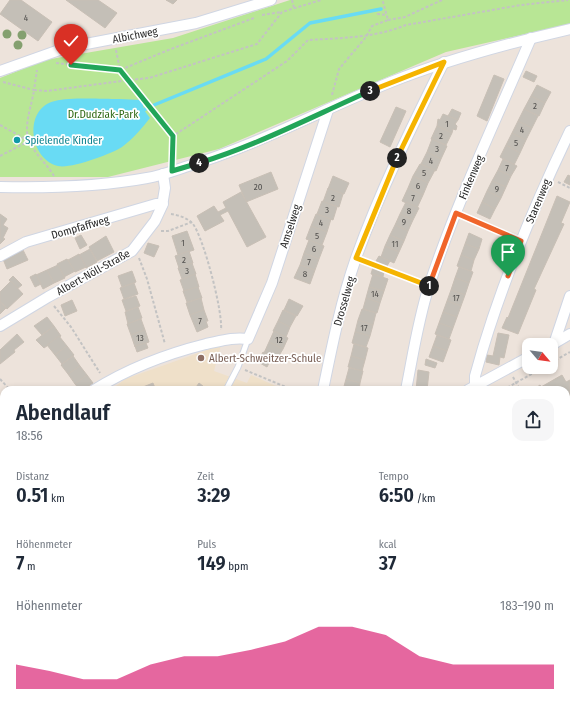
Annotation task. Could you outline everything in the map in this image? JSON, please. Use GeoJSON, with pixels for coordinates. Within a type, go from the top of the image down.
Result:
{"type":"FeatureCollection","features":[{"type":"Feature","properties":{"kind":"street","name":"Albichweg"},"geometry":{"type":"LineString","coordinates":[[0,71],[65,48],[196,23],[270,0]]}},
{"type":"Feature","properties":{"kind":"street"},"geometry":{"type":"LineString","coordinates":[[0,186],[60,188],[147,178],[167,173],[223,156],[389,82],[444,62],[570,29]]}},
{"type":"Feature","properties":{"kind":"street","name":"Finkenweg"},"geometry":{"type":"LineString","coordinates":[[407,386],[420,318],[429,286],[456,213],[531,38]]}},
{"type":"Feature","properties":{"kind":"street","name":"Drosselweg"},"geometry":{"type":"LineString","coordinates":[[324,386],[340,311],[356,258],[393,166],[444,62]]}},
{"type":"Feature","properties":{"kind":"street","name":"Amselweg"},"geometry":{"type":"LineString","coordinates":[[248,339],[272,283],[328,110]]}},
{"type":"Feature","properties":{"kind":"street","name":"Starenweg"},"geometry":{"type":"LineString","coordinates":[[472,386],[484,343],[521,241],[570,131]]}},
{"type":"Feature","properties":{"kind":"street","name":"Albert-Nöll-Straße"},"geometry":{"type":"LineString","coordinates":[[0,326],[48,297],[132,251],[165,208],[167,173]]}},
{"type":"Feature","properties":{"kind":"street","name":"Dompfaffweg"},"geometry":{"type":"LineString","coordinates":[[0,256],[26,242],[156,204],[165,208]]}},
{"type":"Feature","properties":{"kind":"street"},"geometry":{"type":"LineString","coordinates":[[554,338],[570,296]]}},
{"type":"Feature","properties":{"kind":"street"},"geometry":{"type":"LineString","coordinates":[[558,341],[570,334]]}},
{"type":"Feature","properties":{"kind":"street"},"geometry":{"type":"LineString","coordinates":[[100,386],[134,367],[167,355],[234,338],[248,339]]}},
{"type":"Feature","properties":{"kind":"street"},"geometry":{"type":"LineString","coordinates":[[476,386],[522,361]]}},
{"type":"Feature","properties":{"kind":"lane","name":"Amselweg"},"geometry":{"type":"LineString","coordinates":[[228,386],[238,367],[248,339]]}},
{"type":"Feature","properties":{"kind":"path"},"geometry":{"type":"LineString","coordinates":[[292,0],[294,8]]}},
{"type":"Feature","properties":{"kind":"path"},"geometry":{"type":"LineString","coordinates":[[54,63],[120,70],[171,49],[261,16],[282,12],[321,0]]}},
{"type":"Feature","properties":{"kind":"path"},"geometry":{"type":"LineString","coordinates":[[381,0],[388,20]]}},
{"type":"Feature","properties":{"kind":"path"},"geometry":{"type":"LineString","coordinates":[[328,110],[339,69],[366,37],[372,26],[388,20],[405,17],[442,0]]}},
{"type":"Feature","properties":{"kind":"path"},"geometry":{"type":"LineString","coordinates":[[173,136],[288,61],[308,40],[366,37],[414,24],[521,5],[568,0]]}},
{"type":"Feature","properties":{"kind":"path"},"geometry":{"type":"LineString","coordinates":[[0,82],[34,90],[47,91],[149,78],[257,44],[282,12]]}},
{"type":"Feature","properties":{"kind":"path"},"geometry":{"type":"LineString","coordinates":[[378,14],[387,15]]}},
{"type":"Feature","properties":{"kind":"path"},"geometry":{"type":"LineString","coordinates":[[116,50],[120,70],[173,136],[167,173]]}},
{"type":"Feature","properties":{"kind":"path"},"geometry":{"type":"LineString","coordinates":[[29,141],[27,119],[32,105],[38,68]]}},
{"type":"Feature","properties":{"kind":"path"},"geometry":{"type":"LineString","coordinates":[[0,125],[29,141],[51,170]]}},
{"type":"Feature","properties":{"kind":"path"},"geometry":{"type":"LineString","coordinates":[[0,156],[29,141]]}},
{"type":"Feature","properties":{"kind":"path"},"geometry":{"type":"LineString","coordinates":[[165,208],[192,222],[197,231],[207,260],[221,317],[220,335]]}},
{"type":"Feature","properties":{"kind":"path"},"geometry":{"type":"LineString","coordinates":[[456,213],[521,241]]}},
{"type":"Feature","properties":{"kind":"path"},"geometry":{"type":"LineString","coordinates":[[150,228],[154,230],[168,231],[192,222]]}},
{"type":"Feature","properties":{"kind":"path"},"geometry":{"type":"LineString","coordinates":[[139,257],[148,279],[167,355]]}},
{"type":"Feature","properties":{"kind":"path"},"geometry":{"type":"LineString","coordinates":[[356,258],[429,286]]}},
{"type":"Feature","properties":{"kind":"path"},"geometry":{"type":"LineString","coordinates":[[54,306],[70,327],[106,382]]}},
{"type":"Feature","properties":{"kind":"path"},"geometry":{"type":"LineString","coordinates":[[558,359],[570,352]]}},
{"type":"Feature","properties":{"kind":"path"},"geometry":{"type":"LineString","coordinates":[[238,367],[283,386]]}},
{"type":"Feature","properties":{"kind":"path"},"geometry":{"type":"LineString","coordinates":[[508,369],[518,386]]}},
{"type":"Feature","properties":{"kind":"path"},"geometry":{"type":"LineString","coordinates":[[510,386],[532,374]]}},
{"type":"Feature","properties":{"kind":"shaded area","name":"Albert-Schweitzer-Schule"},"geometry":{"type":"Polygon","coordinates":[[[221,345],[214,371],[247,383],[251,375],[276,386],[116,386],[125,379],[221,345]]]}},
{"type":"Feature","properties":{"kind":"green space","name":"Dr.Dudziak-Park"},"geometry":{"type":"Polygon","coordinates":[[[290,0],[570,0],[570,24],[446,52],[219,149],[108,177],[0,177],[0,78],[45,60],[173,38],[290,0]]]}},
{"type":"Feature","properties":{"kind":"water"},"geometry":{"type":"Polygon","coordinates":[[[69,99],[142,100],[144,110],[150,118],[134,137],[122,147],[91,160],[64,166],[58,166],[48,161],[41,154],[36,144],[34,123],[38,113],[45,106],[55,101],[69,99]]]}},
{"type":"Feature","properties":{"kind":"building"},"geometry":{"type":"Polygon","coordinates":[[[10,0],[21,0],[52,22],[38,41],[0,14],[10,0]]]}},
{"type":"Feature","properties":{"kind":"building"},"geometry":{"type":"Polygon","coordinates":[[[66,0],[98,0],[117,13],[105,28],[66,0]]]}},
{"type":"Feature","properties":{"kind":"building"},"geometry":{"type":"Polygon","coordinates":[[[166,0],[177,0],[173,4],[166,0]]]}},
{"type":"Feature","properties":{"kind":"building"},"geometry":{"type":"Polygon","coordinates":[[[526,71],[537,76],[534,82],[523,77],[526,71]]]}},
{"type":"Feature","properties":{"kind":"building"},"geometry":{"type":"Polygon","coordinates":[[[494,75],[504,79],[487,121],[477,116],[494,75]]]}},
{"type":"Feature","properties":{"kind":"building"},"geometry":{"type":"Polygon","coordinates":[[[537,85],[551,92],[545,103],[531,96],[537,85]]]}},
{"type":"Feature","properties":{"kind":"building"},"geometry":{"type":"Polygon","coordinates":[[[531,96],[545,103],[539,116],[524,109],[531,96]]]}},
{"type":"Feature","properties":{"kind":"building"},"geometry":{"type":"Polygon","coordinates":[[[396,107],[406,111],[390,147],[380,142],[396,107]]]}},
{"type":"Feature","properties":{"kind":"building"},"geometry":{"type":"Polygon","coordinates":[[[452,109],[461,113],[458,120],[448,116],[452,109]]]}},
{"type":"Feature","properties":{"kind":"building"},"geometry":{"type":"Polygon","coordinates":[[[524,109],[538,116],[532,128],[518,121],[524,109]]]}},
{"type":"Feature","properties":{"kind":"building"},"geometry":{"type":"Polygon","coordinates":[[[443,114],[458,120],[455,124],[457,126],[456,130],[453,129],[452,133],[437,126],[438,119],[440,120],[443,114]]]}},
{"type":"Feature","properties":{"kind":"building"},"geometry":{"type":"Polygon","coordinates":[[[518,121],[532,128],[526,140],[512,133],[518,121]]]}},
{"type":"Feature","properties":{"kind":"building"},"geometry":{"type":"Polygon","coordinates":[[[437,126],[452,133],[446,145],[431,139],[437,126]]]}},
{"type":"Feature","properties":{"kind":"building"},"geometry":{"type":"Polygon","coordinates":[[[512,133],[526,140],[520,153],[506,145],[512,133]]]}},
{"type":"Feature","properties":{"kind":"building"},"geometry":{"type":"Polygon","coordinates":[[[432,139],[447,146],[441,159],[427,152],[432,139]]]}},
{"type":"Feature","properties":{"kind":"building"},"geometry":{"type":"Polygon","coordinates":[[[506,145],[520,153],[514,165],[500,157],[506,145]]]}},
{"type":"Feature","properties":{"kind":"building"},"geometry":{"type":"Polygon","coordinates":[[[427,152],[441,159],[436,171],[421,164],[427,152]]]}},
{"type":"Feature","properties":{"kind":"building"},"geometry":{"type":"Polygon","coordinates":[[[503,159],[517,166],[511,176],[498,170],[503,159]]]}},
{"type":"Feature","properties":{"kind":"building"},"geometry":{"type":"Polygon","coordinates":[[[420,164],[435,170],[428,183],[413,176],[420,164]]]}},
{"type":"Feature","properties":{"kind":"building"},"geometry":{"type":"Polygon","coordinates":[[[498,170],[511,176],[506,187],[492,181],[498,170]]]}},
{"type":"Feature","properties":{"kind":"building"},"geometry":{"type":"Polygon","coordinates":[[[271,172],[278,189],[246,202],[239,185],[271,172]]]}},
{"type":"Feature","properties":{"kind":"building"},"geometry":{"type":"Polygon","coordinates":[[[568,175],[570,176],[570,185],[564,182],[568,175]]]}},
{"type":"Feature","properties":{"kind":"building"},"geometry":{"type":"Polygon","coordinates":[[[333,176],[349,183],[344,194],[328,189],[333,176]]]}},
{"type":"Feature","properties":{"kind":"building"},"geometry":{"type":"Polygon","coordinates":[[[413,176],[428,183],[423,195],[408,188],[413,176]]]}},
{"type":"Feature","properties":{"kind":"building"},"geometry":{"type":"Polygon","coordinates":[[[492,181],[506,187],[501,198],[487,191],[492,181]]]}},
{"type":"Feature","properties":{"kind":"building"},"geometry":{"type":"Polygon","coordinates":[[[328,188],[343,194],[339,207],[323,202],[328,188]]]}},
{"type":"Feature","properties":{"kind":"building"},"geometry":{"type":"Polygon","coordinates":[[[408,188],[423,195],[417,208],[402,201],[408,188]]]}},
{"type":"Feature","properties":{"kind":"building"},"geometry":{"type":"Polygon","coordinates":[[[487,191],[501,198],[495,209],[482,202],[487,191]]]}},
{"type":"Feature","properties":{"kind":"building"},"geometry":{"type":"Polygon","coordinates":[[[241,192],[266,237],[247,247],[228,211],[220,215],[224,221],[205,231],[197,216],[214,206],[218,212],[226,208],[223,202],[241,192]]]}},
{"type":"Feature","properties":{"kind":"building"},"geometry":{"type":"Polygon","coordinates":[[[557,196],[570,202],[561,223],[564,224],[534,289],[536,290],[518,334],[502,328],[507,317],[508,318],[557,196]]]}},
{"type":"Feature","properties":{"kind":"building"},"geometry":{"type":"Polygon","coordinates":[[[322,201],[337,207],[333,220],[317,214],[322,201]]]}},
{"type":"Feature","properties":{"kind":"building"},"geometry":{"type":"Polygon","coordinates":[[[406,202],[419,208],[413,220],[400,214],[406,202]]]}},
{"type":"Feature","properties":{"kind":"building"},"geometry":{"type":"Polygon","coordinates":[[[482,202],[495,209],[490,219],[477,213],[482,202]]]}},
{"type":"Feature","properties":{"kind":"building"},"geometry":{"type":"Polygon","coordinates":[[[0,214],[7,219],[3,225],[8,228],[3,238],[5,239],[0,244],[0,214]]]}},
{"type":"Feature","properties":{"kind":"building"},"geometry":{"type":"Polygon","coordinates":[[[316,214],[331,219],[327,232],[311,226],[316,214]]]}},
{"type":"Feature","properties":{"kind":"building"},"geometry":{"type":"Polygon","coordinates":[[[400,214],[413,220],[408,231],[395,225],[400,214]]]}},
{"type":"Feature","properties":{"kind":"building"},"geometry":{"type":"Polygon","coordinates":[[[395,225],[408,231],[404,241],[390,235],[395,225]]]}},
{"type":"Feature","properties":{"kind":"building"},"geometry":{"type":"Polygon","coordinates":[[[311,226],[327,232],[322,245],[306,239],[311,226]]]}},
{"type":"Feature","properties":{"kind":"building"},"geometry":{"type":"Polygon","coordinates":[[[187,231],[194,250],[178,255],[172,236],[187,231]]]}},
{"type":"Feature","properties":{"kind":"building"},"geometry":{"type":"Polygon","coordinates":[[[469,233],[482,239],[479,249],[465,244],[469,233]]]}},
{"type":"Feature","properties":{"kind":"building"},"geometry":{"type":"Polygon","coordinates":[[[81,235],[87,245],[80,249],[75,238],[81,235]]]}},
{"type":"Feature","properties":{"kind":"building"},"geometry":{"type":"Polygon","coordinates":[[[390,235],[404,241],[399,252],[385,246],[390,235]]]}},
{"type":"Feature","properties":{"kind":"building"},"geometry":{"type":"Polygon","coordinates":[[[106,236],[114,252],[97,261],[89,247],[106,236]]]}},
{"type":"Feature","properties":{"kind":"building"},"geometry":{"type":"Polygon","coordinates":[[[309,240],[324,246],[319,259],[304,253],[309,240]]]}},
{"type":"Feature","properties":{"kind":"building"},"geometry":{"type":"Polygon","coordinates":[[[148,243],[159,246],[154,257],[144,253],[148,243]]]}},
{"type":"Feature","properties":{"kind":"building"},"geometry":{"type":"Polygon","coordinates":[[[465,244],[479,249],[474,260],[461,255],[465,244]]]}},
{"type":"Feature","properties":{"kind":"building"},"geometry":{"type":"Polygon","coordinates":[[[385,246],[399,252],[394,263],[381,257],[385,246]]]}},
{"type":"Feature","properties":{"kind":"building"},"geometry":{"type":"Polygon","coordinates":[[[90,249],[97,262],[86,268],[79,255],[90,249]]]}},
{"type":"Feature","properties":{"kind":"building"},"geometry":{"type":"Polygon","coordinates":[[[23,250],[28,260],[7,269],[3,259],[23,250]]]}},
{"type":"Feature","properties":{"kind":"building"},"geometry":{"type":"Polygon","coordinates":[[[189,251],[193,263],[179,268],[175,256],[189,251]]]}},
{"type":"Feature","properties":{"kind":"building"},"geometry":{"type":"Polygon","coordinates":[[[304,253],[319,259],[315,270],[300,265],[304,253]]]}},
{"type":"Feature","properties":{"kind":"building"},"geometry":{"type":"Polygon","coordinates":[[[79,254],[86,267],[75,272],[68,260],[79,254]]]}},
{"type":"Feature","properties":{"kind":"building"},"geometry":{"type":"Polygon","coordinates":[[[461,255],[474,260],[471,271],[457,266],[461,255]]]}},
{"type":"Feature","properties":{"kind":"building"},"geometry":{"type":"Polygon","coordinates":[[[379,256],[390,261],[387,266],[376,261],[379,256]]]}},
{"type":"Feature","properties":{"kind":"building"},"geometry":{"type":"Polygon","coordinates":[[[67,259],[75,271],[64,277],[57,264],[67,259]]]}},
{"type":"Feature","properties":{"kind":"building"},"geometry":{"type":"Polygon","coordinates":[[[192,263],[196,274],[182,279],[178,268],[192,263]]]}},
{"type":"Feature","properties":{"kind":"building"},"geometry":{"type":"Polygon","coordinates":[[[58,265],[65,278],[54,283],[47,270],[58,265]]]}},
{"type":"Feature","properties":{"kind":"building"},"geometry":{"type":"Polygon","coordinates":[[[300,265],[315,270],[310,284],[294,278],[300,265]]]}},
{"type":"Feature","properties":{"kind":"building"},"geometry":{"type":"Polygon","coordinates":[[[373,267],[384,271],[383,277],[371,274],[373,267]]]}},
{"type":"Feature","properties":{"kind":"building"},"geometry":{"type":"Polygon","coordinates":[[[459,267],[473,272],[469,283],[455,278],[459,267]]]}},
{"type":"Feature","properties":{"kind":"building"},"geometry":{"type":"Polygon","coordinates":[[[47,270],[54,283],[43,289],[36,275],[47,270]]]}},
{"type":"Feature","properties":{"kind":"building"},"geometry":{"type":"Polygon","coordinates":[[[132,271],[136,282],[122,287],[118,276],[132,271]]]}},
{"type":"Feature","properties":{"kind":"building"},"geometry":{"type":"Polygon","coordinates":[[[36,274],[41,284],[35,287],[30,277],[36,274]]]}},
{"type":"Feature","properties":{"kind":"building"},"geometry":{"type":"Polygon","coordinates":[[[195,274],[199,287],[184,291],[180,280],[195,274]]]}},
{"type":"Feature","properties":{"kind":"building"},"geometry":{"type":"Polygon","coordinates":[[[373,274],[388,279],[384,291],[369,287],[373,274]]]}},
{"type":"Feature","properties":{"kind":"building"},"geometry":{"type":"Polygon","coordinates":[[[13,276],[22,285],[17,289],[9,280],[13,276]]]}},
{"type":"Feature","properties":{"kind":"building"},"geometry":{"type":"Polygon","coordinates":[[[455,278],[469,283],[465,295],[451,290],[455,278]]]}},
{"type":"Feature","properties":{"kind":"building"},"geometry":{"type":"Polygon","coordinates":[[[11,281],[23,294],[7,309],[0,301],[0,292],[11,281]]]}},
{"type":"Feature","properties":{"kind":"building"},"geometry":{"type":"Polygon","coordinates":[[[134,283],[138,294],[124,299],[120,288],[134,283]]]}},
{"type":"Feature","properties":{"kind":"building"},"geometry":{"type":"Polygon","coordinates":[[[198,287],[202,298],[187,302],[183,291],[198,287]]]}},
{"type":"Feature","properties":{"kind":"building"},"geometry":{"type":"Polygon","coordinates":[[[369,287],[384,291],[380,303],[366,298],[369,287]]]}},
{"type":"Feature","properties":{"kind":"building"},"geometry":{"type":"Polygon","coordinates":[[[451,290],[465,295],[461,306],[447,301],[451,290]]]}},
{"type":"Feature","properties":{"kind":"building"},"geometry":{"type":"Polygon","coordinates":[[[136,296],[140,306],[126,311],[122,300],[136,296]]]}},
{"type":"Feature","properties":{"kind":"building"},"geometry":{"type":"Polygon","coordinates":[[[201,298],[204,310],[190,315],[186,303],[201,298]]]}},
{"type":"Feature","properties":{"kind":"building"},"geometry":{"type":"Polygon","coordinates":[[[366,298],[380,303],[377,313],[363,309],[366,298]]]}},
{"type":"Feature","properties":{"kind":"building"},"geometry":{"type":"Polygon","coordinates":[[[289,299],[303,306],[297,316],[284,310],[289,299]]]}},
{"type":"Feature","properties":{"kind":"building"},"geometry":{"type":"Polygon","coordinates":[[[72,300],[77,311],[65,316],[61,305],[72,300]]]}},
{"type":"Feature","properties":{"kind":"building"},"geometry":{"type":"Polygon","coordinates":[[[0,301],[6,308],[0,314],[0,301]]]}},
{"type":"Feature","properties":{"kind":"building"},"geometry":{"type":"Polygon","coordinates":[[[447,301],[461,306],[457,317],[443,312],[447,301]]]}},
{"type":"Feature","properties":{"kind":"building"},"geometry":{"type":"Polygon","coordinates":[[[138,307],[142,318],[128,324],[125,312],[138,307]]]}},
{"type":"Feature","properties":{"kind":"building"},"geometry":{"type":"Polygon","coordinates":[[[362,309],[376,313],[373,325],[358,320],[362,309]]]}},
{"type":"Feature","properties":{"kind":"building"},"geometry":{"type":"Polygon","coordinates":[[[204,310],[208,321],[206,321],[208,327],[197,332],[190,315],[204,310]]]}},
{"type":"Feature","properties":{"kind":"building"},"geometry":{"type":"Polygon","coordinates":[[[283,310],[296,316],[290,327],[278,321],[283,310]]]}},
{"type":"Feature","properties":{"kind":"building"},"geometry":{"type":"Polygon","coordinates":[[[443,312],[457,317],[453,328],[439,323],[443,312]]]}},
{"type":"Feature","properties":{"kind":"building"},"geometry":{"type":"Polygon","coordinates":[[[47,317],[54,326],[42,335],[34,326],[47,317]]]}},
{"type":"Feature","properties":{"kind":"building"},"geometry":{"type":"Polygon","coordinates":[[[141,319],[145,330],[131,335],[127,324],[141,319]]]}},
{"type":"Feature","properties":{"kind":"building"},"geometry":{"type":"Polygon","coordinates":[[[358,320],[373,325],[370,336],[355,332],[358,320]]]}},
{"type":"Feature","properties":{"kind":"building"},"geometry":{"type":"Polygon","coordinates":[[[278,321],[290,327],[286,337],[273,331],[278,321]]]}},
{"type":"Feature","properties":{"kind":"building"},"geometry":{"type":"Polygon","coordinates":[[[439,323],[453,328],[449,339],[435,334],[439,323]]]}},
{"type":"Feature","properties":{"kind":"building"},"geometry":{"type":"Polygon","coordinates":[[[54,326],[61,336],[44,348],[36,340],[54,326]]]}},
{"type":"Feature","properties":{"kind":"building"},"geometry":{"type":"Polygon","coordinates":[[[145,330],[149,342],[135,347],[131,335],[145,330]]]}},
{"type":"Feature","properties":{"kind":"building"},"geometry":{"type":"Polygon","coordinates":[[[274,331],[288,338],[283,349],[269,342],[274,331]]]}},
{"type":"Feature","properties":{"kind":"building"},"geometry":{"type":"Polygon","coordinates":[[[355,332],[370,336],[366,347],[352,343],[355,332]]]}},
{"type":"Feature","properties":{"kind":"building"},"geometry":{"type":"Polygon","coordinates":[[[498,333],[509,335],[504,358],[500,357],[499,365],[486,362],[487,355],[493,356],[498,333]]]}},
{"type":"Feature","properties":{"kind":"building"},"geometry":{"type":"Polygon","coordinates":[[[17,334],[24,342],[14,350],[15,352],[0,364],[0,350],[17,334]]]}},
{"type":"Feature","properties":{"kind":"building"},"geometry":{"type":"Polygon","coordinates":[[[437,335],[451,340],[447,351],[433,346],[437,335]]]}},
{"type":"Feature","properties":{"kind":"building"},"geometry":{"type":"Polygon","coordinates":[[[59,336],[67,346],[55,355],[47,345],[59,336]]]}},
{"type":"Feature","properties":{"kind":"building"},"geometry":{"type":"Polygon","coordinates":[[[269,342],[283,349],[277,359],[264,353],[269,342]]]}},
{"type":"Feature","properties":{"kind":"building"},"geometry":{"type":"Polygon","coordinates":[[[146,343],[148,348],[137,352],[135,346],[146,343]]]}},
{"type":"Feature","properties":{"kind":"building"},"geometry":{"type":"Polygon","coordinates":[[[354,344],[368,348],[365,360],[351,356],[354,344]]]}},
{"type":"Feature","properties":{"kind":"building"},"geometry":{"type":"Polygon","coordinates":[[[67,346],[74,355],[62,364],[55,355],[67,346]]]}},
{"type":"Feature","properties":{"kind":"building"},"geometry":{"type":"Polygon","coordinates":[[[433,346],[447,351],[443,362],[429,357],[433,346]]]}},
{"type":"Feature","properties":{"kind":"building"},"geometry":{"type":"Polygon","coordinates":[[[263,352],[272,357],[267,367],[258,362],[263,352]]]}},
{"type":"Feature","properties":{"kind":"building"},"geometry":{"type":"Polygon","coordinates":[[[73,356],[80,366],[68,374],[61,365],[73,356]]]}},
{"type":"Feature","properties":{"kind":"building"},"geometry":{"type":"Polygon","coordinates":[[[351,356],[365,360],[362,371],[348,367],[351,356]]]}},
{"type":"Feature","properties":{"kind":"building"},"geometry":{"type":"Polygon","coordinates":[[[426,359],[437,363],[435,368],[425,365],[426,359]]]}},
{"type":"Feature","properties":{"kind":"building"},"geometry":{"type":"Polygon","coordinates":[[[80,366],[87,375],[75,384],[68,374],[80,366]]]}},
{"type":"Feature","properties":{"kind":"building"},"geometry":{"type":"Polygon","coordinates":[[[349,368],[363,371],[360,383],[346,379],[349,368]]]}},
{"type":"Feature","properties":{"kind":"building"},"geometry":{"type":"Polygon","coordinates":[[[418,370],[429,372],[427,386],[416,386],[418,370]]]}},
{"type":"Feature","properties":{"kind":"building"},"geometry":{"type":"Polygon","coordinates":[[[87,375],[93,383],[89,386],[77,386],[75,384],[87,375]]]}},
{"type":"Feature","properties":{"kind":"building"},"geometry":{"type":"Polygon","coordinates":[[[562,375],[566,382],[570,380],[570,386],[543,386],[562,375]]]}},
{"type":"Feature","properties":{"kind":"building"},"geometry":{"type":"Polygon","coordinates":[[[346,379],[360,383],[360,386],[344,386],[346,379]]]}},
{"type":"Feature","properties":{"kind":"building"},"geometry":{"type":"Polygon","coordinates":[[[153,383],[154,386],[146,386],[153,383]]]}},
{"type":"Feature","properties":{"kind":"waterway"},"geometry":{"type":"LineString","coordinates":[[154,105],[266,59],[310,23],[381,9]]}},
{"type":"Feature","properties":{"kind":"place","name":"Spielende Kinder"},"geometry":{"type":"Point","coordinates":[17,140]}},
{"type":"Feature","properties":{"kind":"place","name":"Albert-Schweitzer-Schule"},"geometry":{"type":"Point","coordinates":[201,358]}},
{"type":"Feature","properties":{"kind":"route"},"geometry":{"type":"LineString","coordinates":[[71,65],[120,70],[173,136],[172,171],[223,156],[389,82],[444,62],[393,166],[356,258],[429,286],[456,213],[521,241],[508,276]]}}]}
